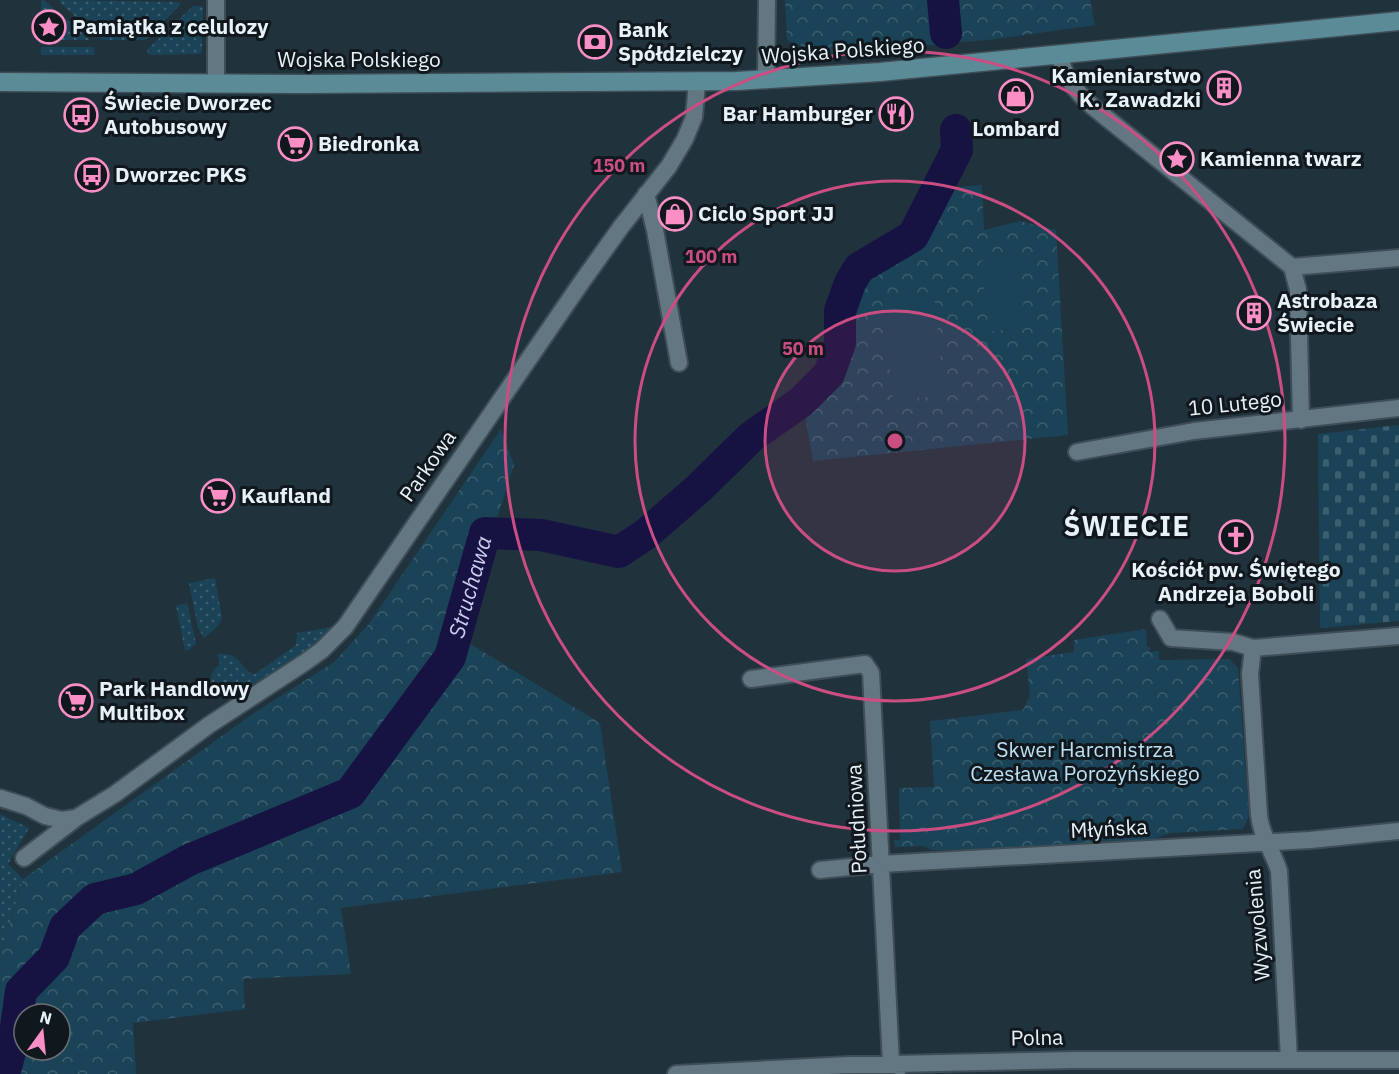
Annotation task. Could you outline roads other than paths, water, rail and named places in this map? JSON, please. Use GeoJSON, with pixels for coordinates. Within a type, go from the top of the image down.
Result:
{"type":"FeatureCollection","features":[{"type":"Feature","properties":{"kind":"street"},"geometry":{"type":"LineString","coordinates":[[216,0],[216,83]]}},
{"type":"Feature","properties":{"kind":"street"},"geometry":{"type":"LineString","coordinates":[[766,80],[767,0]]}},
{"type":"Feature","properties":{"kind":"street","name":"Wojska Polskiego"},"geometry":{"type":"LineString","coordinates":[[0,82],[697,82],[766,80],[880,72],[1399,21]]}},
{"type":"Feature","properties":{"kind":"street"},"geometry":{"type":"LineString","coordinates":[[1059,54],[1062,68],[1073,86],[1093,107],[1292,267],[1298,290],[1301,420]]}},
{"type":"Feature","properties":{"kind":"street","name":"Parkowa"},"geometry":{"type":"LineString","coordinates":[[24,858],[209,724],[304,663],[322,650],[345,627],[581,283],[669,166],[689,133],[694,117],[697,82]]}},
{"type":"Feature","properties":{"kind":"street"},"geometry":{"type":"LineString","coordinates":[[646,194],[680,363]]}},
{"type":"Feature","properties":{"kind":"street"},"geometry":{"type":"LineString","coordinates":[[1292,267],[1399,258]]}},
{"type":"Feature","properties":{"kind":"street","name":"10 Lutego"},"geometry":{"type":"LineString","coordinates":[[1077,452],[1194,431],[1399,408]]}},
{"type":"Feature","properties":{"kind":"street"},"geometry":{"type":"LineString","coordinates":[[1160,619],[1171,638],[1233,642],[1253,648],[1399,636]]}},
{"type":"Feature","properties":{"kind":"street","name":"Wyzwolenia"},"geometry":{"type":"LineString","coordinates":[[1253,648],[1250,674],[1260,829],[1274,854],[1279,871],[1289,1059]]}},
{"type":"Feature","properties":{"kind":"street","name":"Południowa"},"geometry":{"type":"LineString","coordinates":[[751,679],[866,664],[871,673],[891,1064]]}},
{"type":"Feature","properties":{"kind":"street"},"geometry":{"type":"LineString","coordinates":[[0,798],[53,818],[75,819]]}},
{"type":"Feature","properties":{"kind":"street","name":"Młyńska"},"geometry":{"type":"LineString","coordinates":[[820,870],[882,864],[1266,842],[1399,831]]}},
{"type":"Feature","properties":{"kind":"street","name":"Polna"},"geometry":{"type":"LineString","coordinates":[[676,1074],[891,1064],[1289,1059],[1382,1067],[1399,1060]]}},
{"type":"Feature","properties":{"kind":"street"},"geometry":{"type":"LineString","coordinates":[[891,1064],[914,1074]]}},
{"type":"Feature","properties":{"kind":"waterway","name":"Struchawa"},"geometry":{"type":"LineString","coordinates":[[943,0],[946,33]]}},
{"type":"Feature","properties":{"kind":"waterway","name":"Struchawa"},"geometry":{"type":"LineString","coordinates":[[4,1074],[15,1034],[21,991],[54,957],[65,927],[95,899],[136,889],[189,860],[350,793],[450,657],[485,533],[541,535],[619,552],[646,534],[698,489],[751,437],[801,402],[829,374],[840,343],[840,311],[850,283],[859,268],[913,236],[957,150],[956,130]]}},
{"type":"Feature","properties":{"kind":"place","name":"Pamiątka z celulozy"},"geometry":{"type":"Point","coordinates":[49,27]}},
{"type":"Feature","properties":{"kind":"place","name":"Bank Spółdzielczy"},"geometry":{"type":"Point","coordinates":[595,42]}},
{"type":"Feature","properties":{"kind":"place","name":"Kamieniarstwo K. Zawadzki"},"geometry":{"type":"Point","coordinates":[1224,88]}},
{"type":"Feature","properties":{"kind":"place","name":"Lombard"},"geometry":{"type":"Point","coordinates":[1016,96]}},
{"type":"Feature","properties":{"kind":"place","name":"Bar Hamburger"},"geometry":{"type":"Point","coordinates":[896,114]}},
{"type":"Feature","properties":{"kind":"place","name":"Świecie Dworzec Autobusowy"},"geometry":{"type":"Point","coordinates":[81,115]}},
{"type":"Feature","properties":{"kind":"place","name":"Biedronka"},"geometry":{"type":"Point","coordinates":[295,144]}},
{"type":"Feature","properties":{"kind":"place","name":"Kamienna twarz"},"geometry":{"type":"Point","coordinates":[1177,159]}},
{"type":"Feature","properties":{"kind":"place","name":"Dworzec PKS"},"geometry":{"type":"Point","coordinates":[92,175]}},
{"type":"Feature","properties":{"kind":"place","name":"Ciclo Sport JJ"},"geometry":{"type":"Point","coordinates":[675,214]}},
{"type":"Feature","properties":{"kind":"place","name":"Astrobaza Świecie"},"geometry":{"type":"Point","coordinates":[1254,313]}},
{"type":"Feature","properties":{"kind":"place","name":"Kaufland"},"geometry":{"type":"Point","coordinates":[218,496]}},
{"type":"Feature","properties":{"kind":"place","name":"Kościół pw. Świętego Andrzeja Boboli"},"geometry":{"type":"Point","coordinates":[1236,537]}},
{"type":"Feature","properties":{"kind":"place","name":"Park Handlowy Multibox"},"geometry":{"type":"Point","coordinates":[76,701]}},
{"type":"Feature","properties":{"kind":"district","name":"ŚWIECIE"},"geometry":{"type":"Point","coordinates":[1127,527]}},
{"type":"Feature","properties":{"kind":"park label","name":"Skwer Harcmistrza Czesława Porożyńskiego"},"geometry":{"type":"Point","coordinates":[1085,762]}}]}
